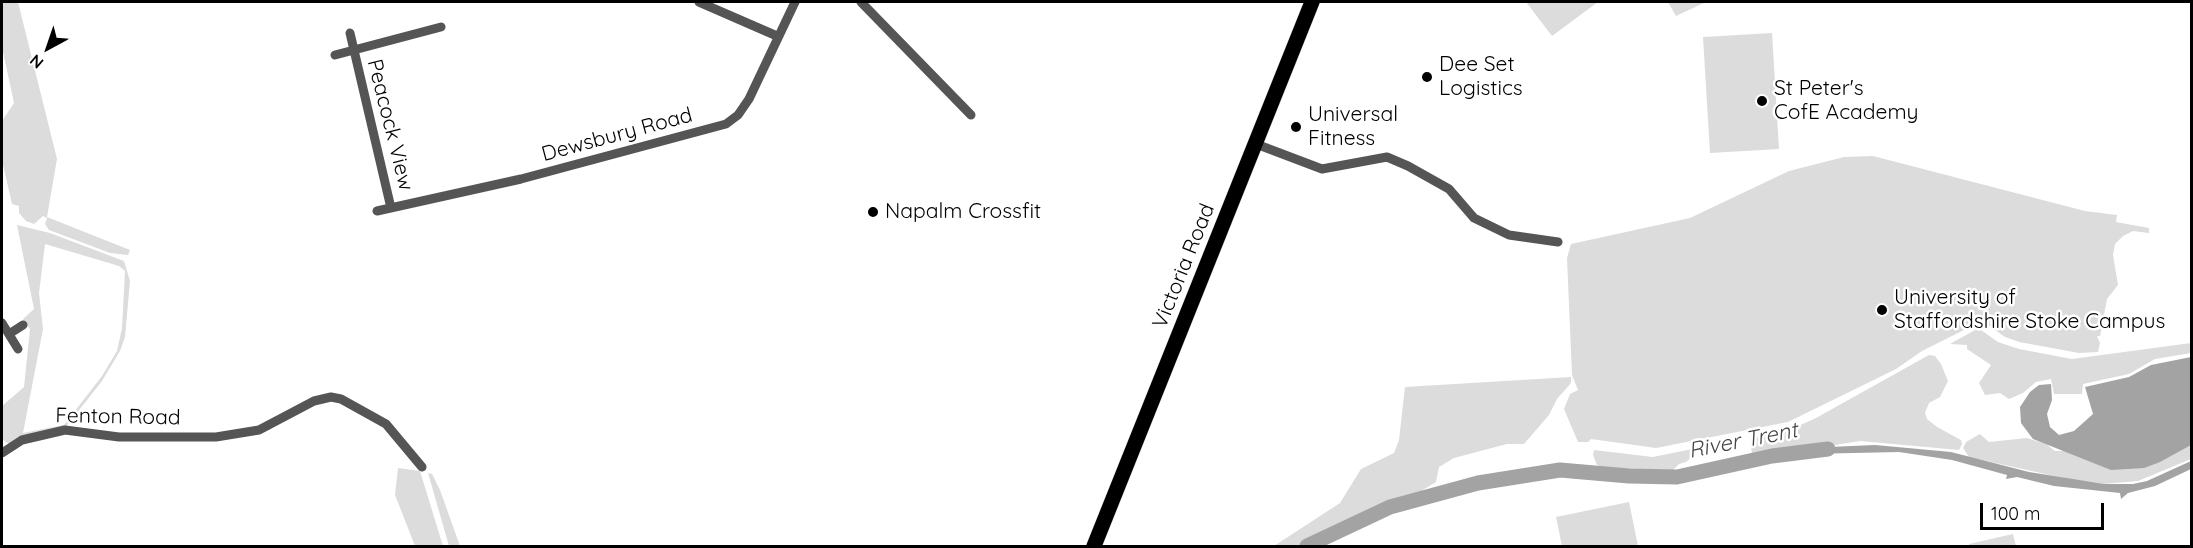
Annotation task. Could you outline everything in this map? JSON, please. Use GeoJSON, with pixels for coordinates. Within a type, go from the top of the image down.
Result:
{"type":"FeatureCollection","features":[{"type":"Feature","properties":{"kind":"main road","name":"Victoria Road"},"geometry":{"type":"LineString","coordinates":[[1094,546],[1312,2]]}},
{"type":"Feature","properties":{"kind":"street"},"geometry":{"type":"LineString","coordinates":[[699,2],[777,36]]}},
{"type":"Feature","properties":{"kind":"street","name":"Dewsbury Road"},"geometry":{"type":"LineString","coordinates":[[377,211],[521,179],[726,124],[738,115],[749,99],[795,2]]}},
{"type":"Feature","properties":{"kind":"street"},"geometry":{"type":"LineString","coordinates":[[861,2],[971,115]]}},
{"type":"Feature","properties":{"kind":"street","name":"Peacock View"},"geometry":{"type":"LineString","coordinates":[[335,55],[441,27]]}},
{"type":"Feature","properties":{"kind":"street","name":"Peacock View"},"geometry":{"type":"LineString","coordinates":[[350,33],[391,208]]}},
{"type":"Feature","properties":{"kind":"street"},"geometry":{"type":"LineString","coordinates":[[1256,144],[1322,169],[1387,157],[1449,189],[1474,218],[1509,235],[1558,242]]}},
{"type":"Feature","properties":{"kind":"street"},"geometry":{"type":"LineString","coordinates":[[2,323],[18,349]]}},
{"type":"Feature","properties":{"kind":"street"},"geometry":{"type":"LineString","coordinates":[[9,334],[23,325]]}},
{"type":"Feature","properties":{"kind":"street","name":"Fenton Road"},"geometry":{"type":"LineString","coordinates":[[2,453],[22,440],[65,430],[119,437],[216,437],[259,430],[314,401],[331,398],[341,399],[386,424],[422,467]]}},
{"type":"Feature","properties":{"kind":"shaded area"},"geometry":{"type":"Polygon","coordinates":[[[2,2],[18,2],[57,159],[47,217],[130,250],[128,255],[110,253],[49,230],[45,224],[47,218],[43,216],[34,224],[26,221],[19,213],[19,206],[12,204],[2,160],[2,121],[14,103],[2,47],[2,2]]]}},
{"type":"Feature","properties":{"kind":"shaded area"},"geometry":{"type":"Polygon","coordinates":[[[1526,2],[1598,2],[1552,36],[1526,2]]]}},
{"type":"Feature","properties":{"kind":"shaded area"},"geometry":{"type":"Polygon","coordinates":[[[1668,2],[1706,2],[1676,16],[1668,2]]]}},
{"type":"Feature","properties":{"kind":"shaded area"},"geometry":{"type":"Polygon","coordinates":[[[1772,33],[1779,149],[1710,153],[1703,37],[1772,33]]]}},
{"type":"Feature","properties":{"kind":"shaded area"},"geometry":{"type":"Polygon","coordinates":[[[1873,156],[2085,211],[2117,215],[2116,222],[2149,228],[2149,233],[2133,231],[2123,236],[2115,244],[2113,255],[2118,285],[2107,299],[2100,336],[2097,336],[2100,343],[2098,352],[2079,353],[2019,342],[2005,337],[1988,325],[1976,324],[1922,351],[1896,369],[1788,422],[1656,448],[1591,439],[1588,442],[1578,442],[1564,409],[1570,394],[1578,390],[1572,375],[1567,258],[1571,244],[1690,218],[1789,171],[1844,157],[1873,156]]]}},
{"type":"Feature","properties":{"kind":"shaded area"},"geometry":{"type":"Polygon","coordinates":[[[17,225],[50,233],[124,261],[130,281],[125,337],[120,351],[102,381],[65,428],[10,445],[2,439],[2,406],[24,387],[30,329],[23,319],[34,309],[17,225]],[[45,244],[39,293],[43,329],[23,433],[64,425],[102,376],[117,351],[122,328],[125,271],[119,266],[45,244]]]}},
{"type":"Feature","properties":{"kind":"shaded area"},"geometry":{"type":"Polygon","coordinates":[[[1975,330],[1981,330],[1998,342],[2019,349],[2072,359],[2191,343],[2191,353],[2155,359],[2129,374],[2083,384],[2082,394],[2054,394],[2051,379],[2036,382],[2023,393],[2009,399],[2000,393],[1985,395],[1979,383],[1991,365],[1967,349],[1967,345],[1950,344],[1975,330]]]}},
{"type":"Feature","properties":{"kind":"shaded area"},"geometry":{"type":"Polygon","coordinates":[[[1929,355],[1935,356],[1941,364],[1948,381],[1940,397],[1929,403],[1925,413],[1927,419],[1937,427],[1961,440],[1959,450],[1860,441],[1785,453],[1752,454],[1750,439],[1796,427],[1816,418],[1929,355]]]}},
{"type":"Feature","properties":{"kind":"shaded area"},"geometry":{"type":"Polygon","coordinates":[[[2191,357],[2191,445],[2160,462],[2144,468],[2111,470],[2033,439],[2021,423],[2020,407],[2030,392],[2039,385],[2051,384],[2052,400],[2047,414],[2050,427],[2059,435],[2074,431],[2093,414],[2085,387],[2129,377],[2151,365],[2191,357]]]}},
{"type":"Feature","properties":{"kind":"shaded area"},"geometry":{"type":"Polygon","coordinates":[[[1571,377],[1571,383],[1557,399],[1549,415],[1524,444],[1507,444],[1454,458],[1439,467],[1436,482],[1421,491],[1361,514],[1298,546],[1274,546],[1340,503],[1361,469],[1394,453],[1399,440],[1405,387],[1571,377]]]}},
{"type":"Feature","properties":{"kind":"shaded area"},"geometry":{"type":"Polygon","coordinates":[[[1980,434],[1989,442],[2027,438],[2046,444],[2055,451],[2093,451],[2191,435],[2191,459],[2138,481],[2103,484],[2072,480],[1969,457],[1963,448],[1966,442],[1980,434]]]}},
{"type":"Feature","properties":{"kind":"shaded area"},"geometry":{"type":"Polygon","coordinates":[[[1875,445],[1951,452],[2029,472],[2104,484],[2133,484],[2147,481],[2191,461],[2191,469],[2155,486],[2128,493],[2121,499],[2120,493],[2054,486],[2017,477],[2006,479],[2007,475],[1952,460],[1899,452],[1808,454],[1807,448],[1875,445]]]}},
{"type":"Feature","properties":{"kind":"shaded area"},"geometry":{"type":"Polygon","coordinates":[[[1692,449],[1694,455],[1686,462],[1679,464],[1672,471],[1663,472],[1612,470],[1597,465],[1593,455],[1594,450],[1653,457],[1692,449]]]}},
{"type":"Feature","properties":{"kind":"shaded area"},"geometry":{"type":"Polygon","coordinates":[[[398,468],[420,471],[443,546],[415,546],[395,495],[398,468]]]}},
{"type":"Feature","properties":{"kind":"shaded area"},"geometry":{"type":"Polygon","coordinates":[[[428,473],[432,474],[440,490],[460,546],[449,546],[428,473]]]}},
{"type":"Feature","properties":{"kind":"shaded area"},"geometry":{"type":"Polygon","coordinates":[[[1629,502],[1638,546],[1562,546],[1556,517],[1629,502]]]}},
{"type":"Feature","properties":{"kind":"shaded area"},"geometry":{"type":"Polygon","coordinates":[[[2013,534],[2016,546],[1969,546],[1969,544],[2013,534]]]}},
{"type":"Feature","properties":{"kind":"waterway","name":"River Trent"},"geometry":{"type":"LineString","coordinates":[[1307,546],[1390,507],[1478,483],[1560,470],[1629,476],[1677,477],[1772,456],[1828,449]]}},
{"type":"Feature","properties":{"kind":"place","name":"Dee Set Logistics"},"geometry":{"type":"Point","coordinates":[1427,77]}},
{"type":"Feature","properties":{"kind":"place","name":"St Peter's CofE Academy"},"geometry":{"type":"Point","coordinates":[1762,101]}},
{"type":"Feature","properties":{"kind":"place","name":"Universal Fitness"},"geometry":{"type":"Point","coordinates":[1296,127]}},
{"type":"Feature","properties":{"kind":"place","name":"Napalm Crossfit"},"geometry":{"type":"Point","coordinates":[873,212]}},
{"type":"Feature","properties":{"kind":"place","name":"University of Staffordshire Stoke Campus"},"geometry":{"type":"Point","coordinates":[1882,310]}}]}
